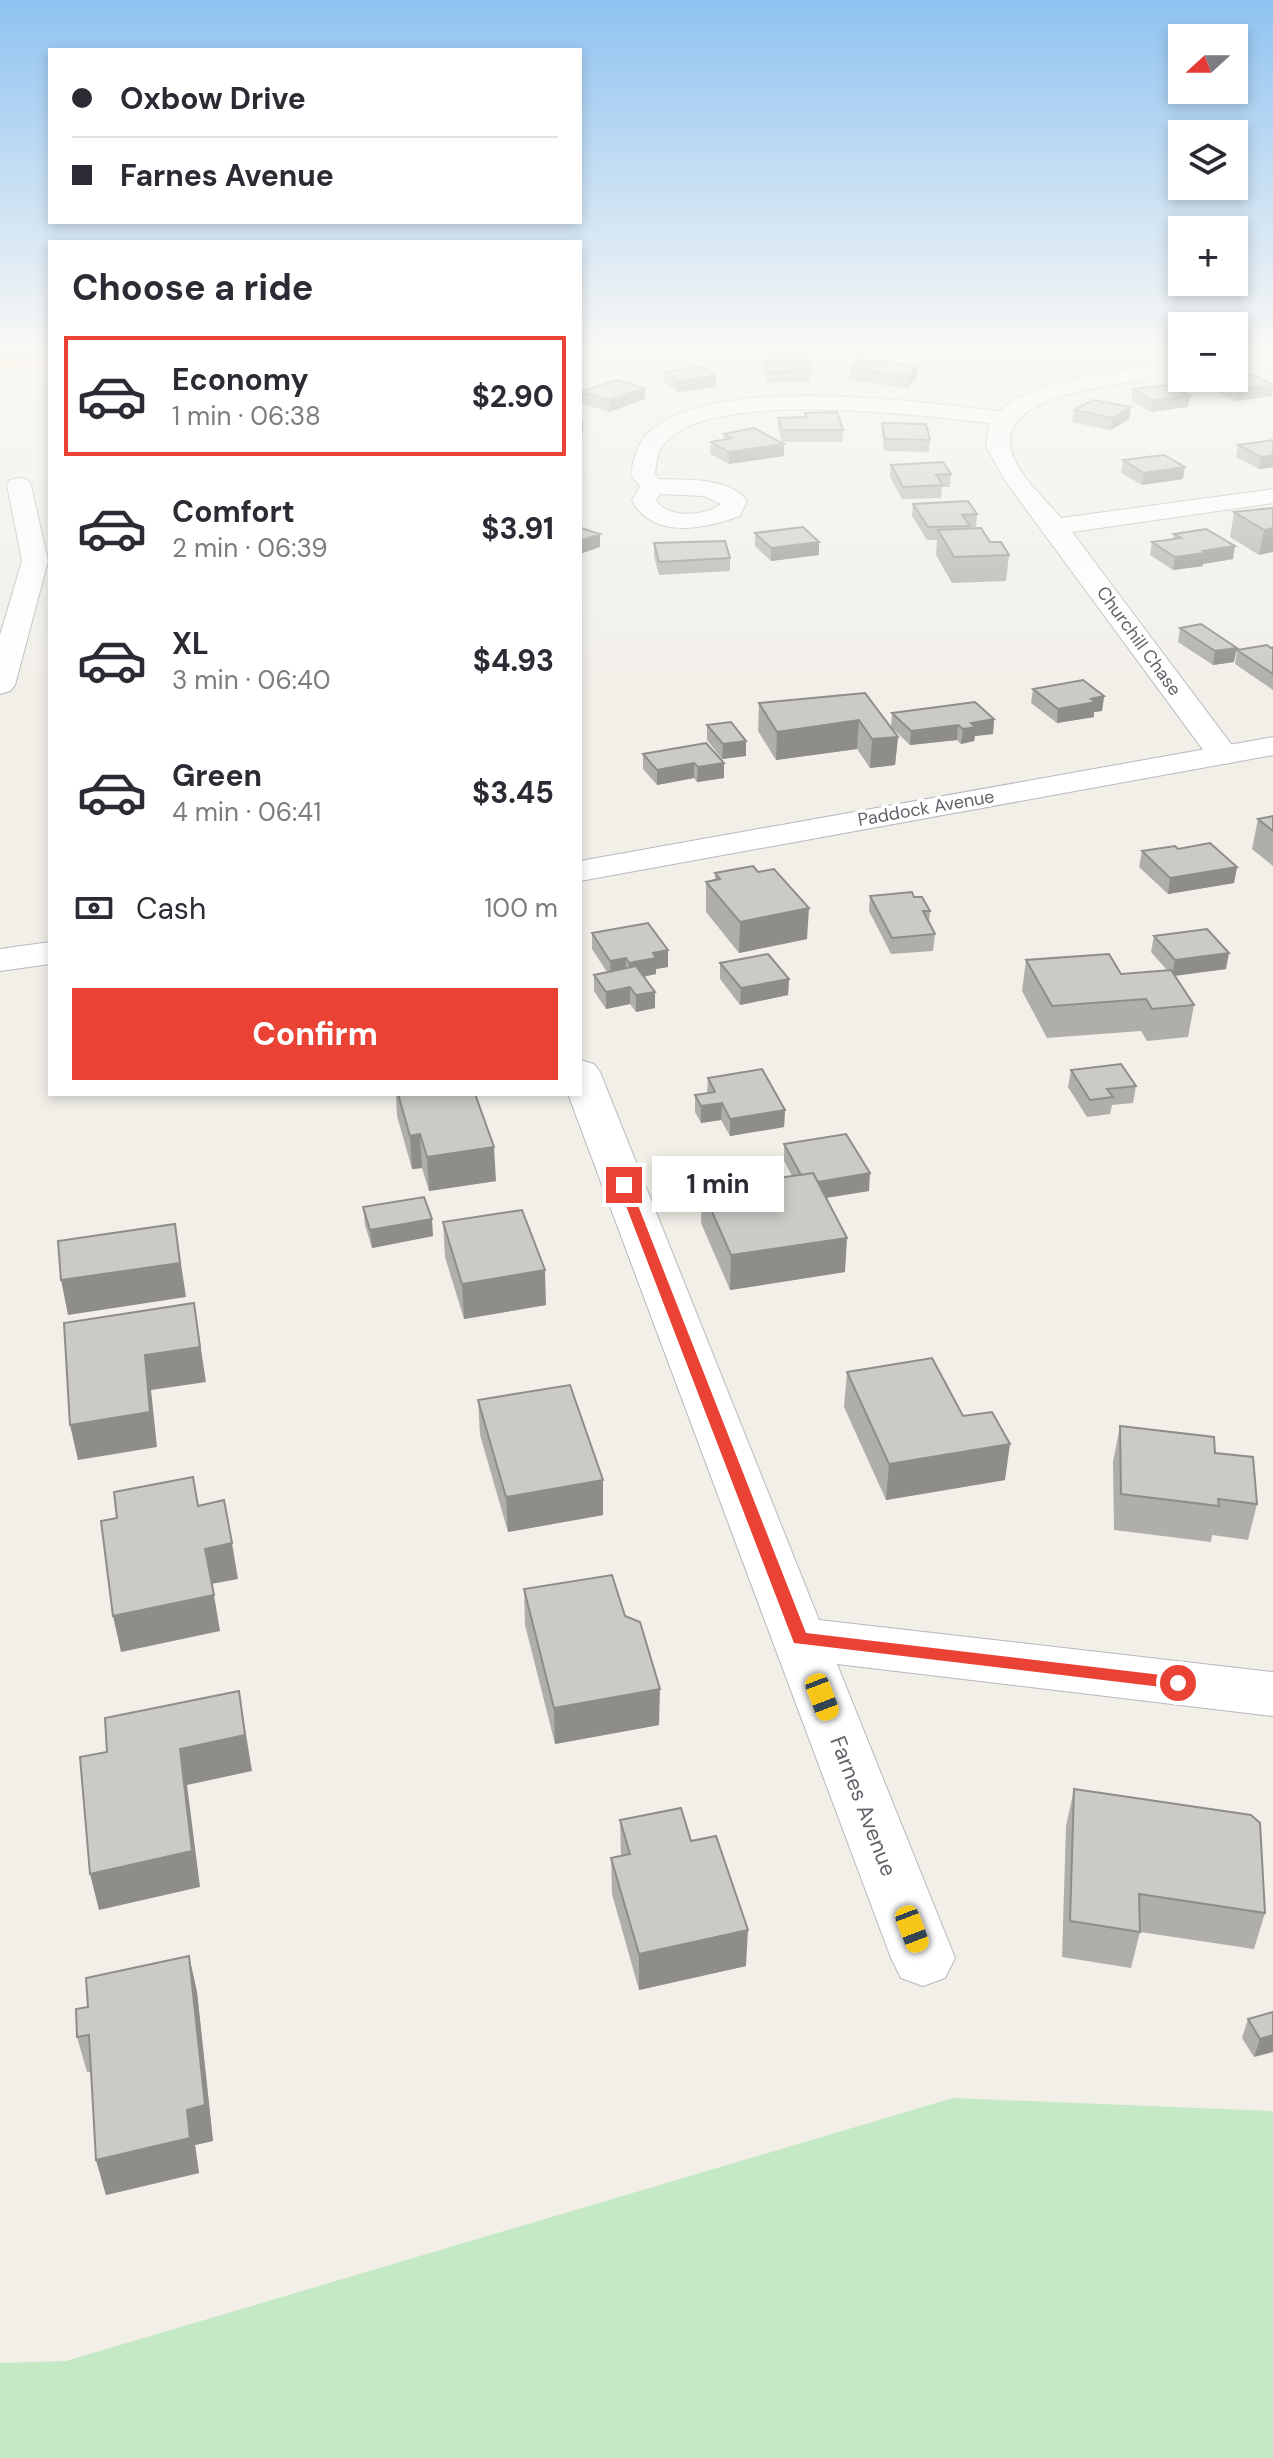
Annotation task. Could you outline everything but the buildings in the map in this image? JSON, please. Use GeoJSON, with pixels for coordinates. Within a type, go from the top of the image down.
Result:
{"type":"FeatureCollection","features":[{"type":"Feature","properties":{"kind":"street"},"geometry":{"type":"LineString","coordinates":[[645,464],[643,475],[652,486]]}},
{"type":"Feature","properties":{"kind":"street","name":"Churchill Chase"},"geometry":{"type":"LineString","coordinates":[[1010,464],[1223,755]]}},
{"type":"Feature","properties":{"kind":"street"},"geometry":{"type":"LineString","coordinates":[[0,685],[35,561],[19,485]]}},
{"type":"Feature","properties":{"kind":"street"},"geometry":{"type":"LineString","coordinates":[[1055,527],[1273,496]]}},
{"type":"Feature","properties":{"kind":"street","name":"Paddock Avenue"},"geometry":{"type":"LineString","coordinates":[[582,871],[1273,746]]}},
{"type":"Feature","properties":{"kind":"street"},"geometry":{"type":"LineString","coordinates":[[0,960],[48,953]]}},
{"type":"Feature","properties":{"kind":"street","name":"Farnes Avenue"},"geometry":{"type":"LineString","coordinates":[[582,1077],[923,1958]]}},
{"type":"Feature","properties":{"kind":"street"},"geometry":{"type":"LineString","coordinates":[[800,1639],[1273,1694]]}},
{"type":"Feature","properties":{"kind":"green space"},"geometry":{"type":"Polygon","coordinates":[[[953,2098],[1273,2111],[1273,2458],[0,2458],[0,2363],[66,2361],[953,2098]]]}},
{"type":"Feature","properties":{"kind":"route"},"geometry":{"type":"LineString","coordinates":[[624,1185],[800,1639],[1178,1683]]}}]}
